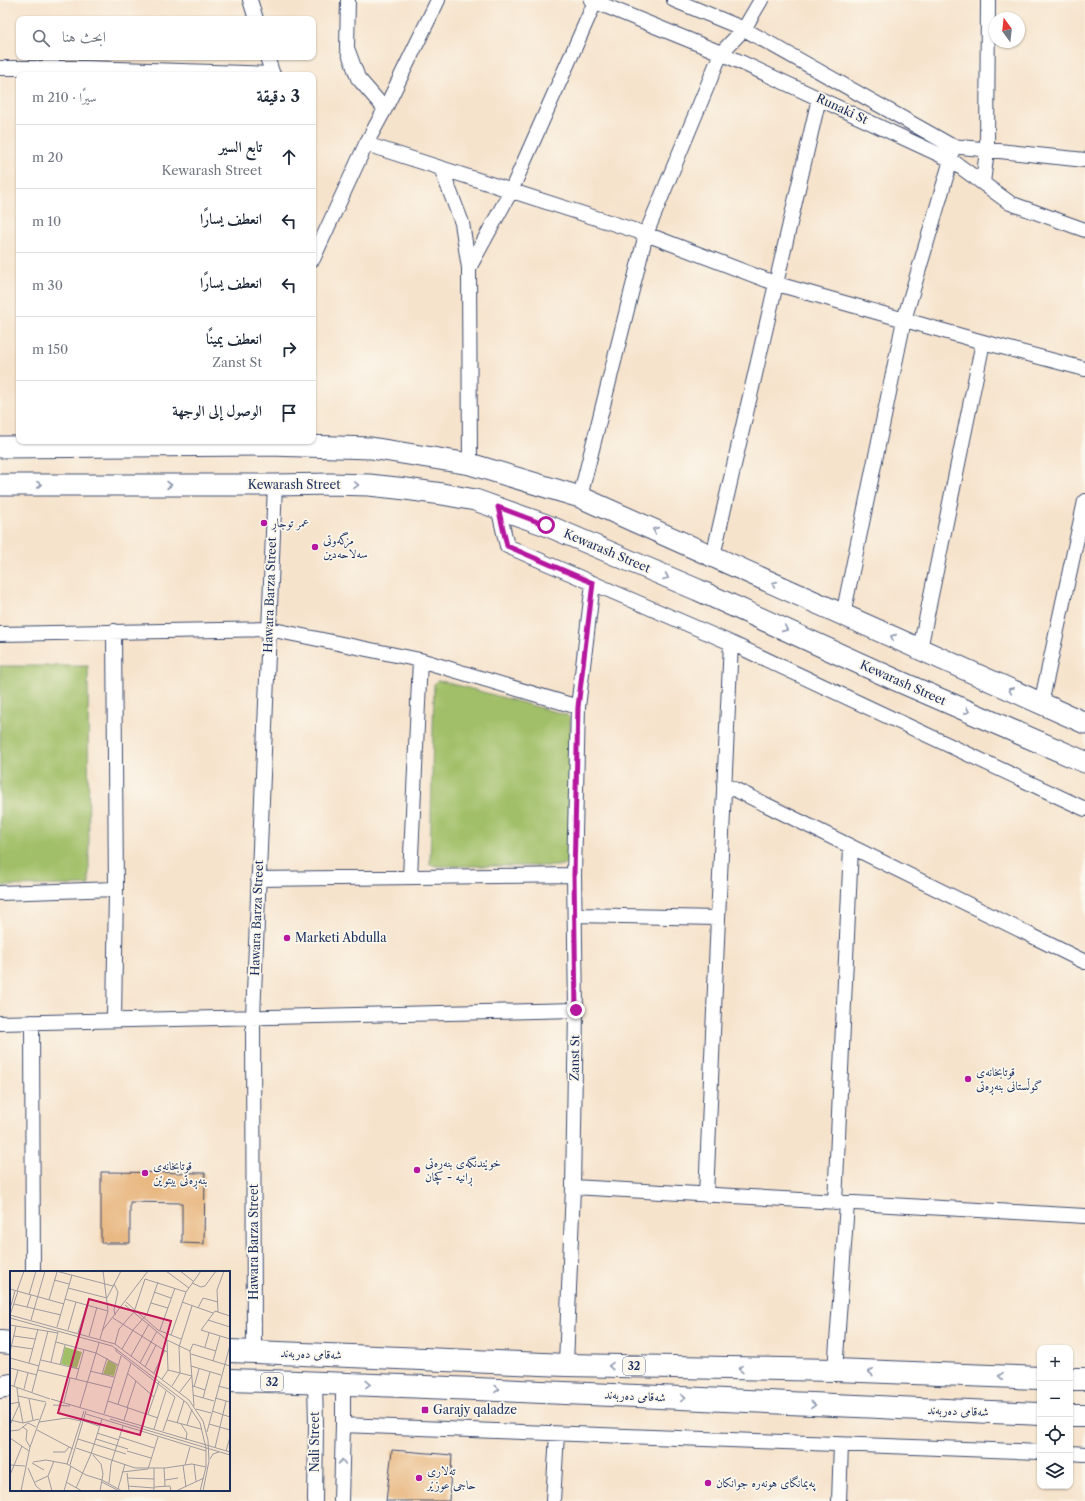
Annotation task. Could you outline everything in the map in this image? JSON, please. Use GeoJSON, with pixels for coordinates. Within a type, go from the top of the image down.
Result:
{"type":"FeatureCollection","features":[{"type":"Feature","properties":{"kind":"highway"},"geometry":{"type":"LineString","coordinates":[[0,1342],[10,1343]]}},
{"type":"Feature","properties":{"kind":"highway","name":"شەقامی دەربەند"},"geometry":{"type":"LineString","coordinates":[[230,1351],[566,1365],[835,1370],[1037,1378]]}},
{"type":"Feature","properties":{"kind":"highway"},"geometry":{"type":"LineString","coordinates":[[1073,1379],[1085,1379]]}},
{"type":"Feature","properties":{"kind":"highway","name":"شەقامی دەربەند"},"geometry":{"type":"LineString","coordinates":[[230,1380],[562,1392],[838,1406],[1037,1414]]}},
{"type":"Feature","properties":{"kind":"highway"},"geometry":{"type":"LineString","coordinates":[[0,1387],[10,1385]]}},
{"type":"Feature","properties":{"kind":"highway"},"geometry":{"type":"LineString","coordinates":[[1073,1416],[1085,1416]]}},
{"type":"Feature","properties":{"kind":"main road"},"geometry":{"type":"LineString","coordinates":[[0,448],[96,444]]}},
{"type":"Feature","properties":{"kind":"main road"},"geometry":{"type":"LineString","coordinates":[[290,444],[371,448],[470,464],[580,497],[1085,723]]}},
{"type":"Feature","properties":{"kind":"main road","name":"Kewarash Street"},"geometry":{"type":"LineString","coordinates":[[0,486],[369,485],[442,494],[475,500],[546,525],[691,587],[903,683],[1085,762]]}},
{"type":"Feature","properties":{"kind":"street"},"geometry":{"type":"LineString","coordinates":[[250,0],[255,16]]}},
{"type":"Feature","properties":{"kind":"street"},"geometry":{"type":"LineString","coordinates":[[348,0],[347,48],[358,78],[385,108]]}},
{"type":"Feature","properties":{"kind":"street"},"geometry":{"type":"LineString","coordinates":[[316,252],[366,144],[438,0]]}},
{"type":"Feature","properties":{"kind":"street","name":"Runaki St"},"geometry":{"type":"LineString","coordinates":[[674,0],[744,29],[952,153],[983,183],[1010,203],[1085,230]]}},
{"type":"Feature","properties":{"kind":"street"},"geometry":{"type":"LineString","coordinates":[[580,497],[646,234],[721,53],[744,29],[761,0]]}},
{"type":"Feature","properties":{"kind":"street"},"geometry":{"type":"LineString","coordinates":[[983,183],[987,150],[988,0]]}},
{"type":"Feature","properties":{"kind":"street"},"geometry":{"type":"LineString","coordinates":[[469,268],[511,191],[593,1]]}},
{"type":"Feature","properties":{"kind":"street","name":"Runaki St"},"geometry":{"type":"LineString","coordinates":[[593,1],[721,53],[819,98],[952,153]]}},
{"type":"Feature","properties":{"kind":"street"},"geometry":{"type":"LineString","coordinates":[[269,60],[272,72]]}},
{"type":"Feature","properties":{"kind":"street"},"geometry":{"type":"LineString","coordinates":[[0,68],[133,72]]}},
{"type":"Feature","properties":{"kind":"street"},"geometry":{"type":"LineString","coordinates":[[713,556],[819,98]]}},
{"type":"Feature","properties":{"kind":"street"},"geometry":{"type":"LineString","coordinates":[[366,144],[646,234],[777,284],[1085,369]]}},
{"type":"Feature","properties":{"kind":"street"},"geometry":{"type":"LineString","coordinates":[[843,614],[904,320],[952,153],[987,150],[1085,160]]}},
{"type":"Feature","properties":{"kind":"street"},"geometry":{"type":"LineString","coordinates":[[441,168],[462,223],[469,268],[470,464]]}},
{"type":"Feature","properties":{"kind":"street"},"geometry":{"type":"LineString","coordinates":[[920,649],[983,342]]}},
{"type":"Feature","properties":{"kind":"street","name":"Hawara Barza Street"},"geometry":{"type":"LineString","coordinates":[[254,1352],[253,1017],[275,485]]}},
{"type":"Feature","properties":{"kind":"street"},"geometry":{"type":"LineString","coordinates":[[1041,704],[1085,501]]}},
{"type":"Feature","properties":{"kind":"street"},"geometry":{"type":"LineString","coordinates":[[498,507],[507,546],[731,643],[1085,808]]}},
{"type":"Feature","properties":{"kind":"street","name":"Zanst St"},"geometry":{"type":"LineString","coordinates":[[566,1365],[573,1187],[576,1010],[574,875],[578,707],[593,583]]}},
{"type":"Feature","properties":{"kind":"street"},"geometry":{"type":"LineString","coordinates":[[0,634],[269,629],[420,660],[578,707]]}},
{"type":"Feature","properties":{"kind":"street"},"geometry":{"type":"LineString","coordinates":[[114,631],[116,889],[114,1020]]}},
{"type":"Feature","properties":{"kind":"street"},"geometry":{"type":"LineString","coordinates":[[706,1195],[731,643]]}},
{"type":"Feature","properties":{"kind":"street"},"geometry":{"type":"LineString","coordinates":[[410,878],[420,660]]}},
{"type":"Feature","properties":{"kind":"street"},"geometry":{"type":"LineString","coordinates":[[724,784],[1085,962]]}},
{"type":"Feature","properties":{"kind":"street"},"geometry":{"type":"LineString","coordinates":[[835,1370],[851,847]]}},
{"type":"Feature","properties":{"kind":"street"},"geometry":{"type":"LineString","coordinates":[[258,880],[574,875]]}},
{"type":"Feature","properties":{"kind":"street"},"geometry":{"type":"LineString","coordinates":[[0,893],[116,889]]}},
{"type":"Feature","properties":{"kind":"street"},"geometry":{"type":"LineString","coordinates":[[575,915],[718,918]]}},
{"type":"Feature","properties":{"kind":"street"},"geometry":{"type":"LineString","coordinates":[[0,1023],[576,1010]]}},
{"type":"Feature","properties":{"kind":"street"},"geometry":{"type":"LineString","coordinates":[[32,1022],[33,1271]]}},
{"type":"Feature","properties":{"kind":"street"},"geometry":{"type":"LineString","coordinates":[[573,1187],[1085,1216]]}},
{"type":"Feature","properties":{"kind":"street","name":"Nali Street"},"geometry":{"type":"LineString","coordinates":[[315,1383],[315,1501]]}},
{"type":"Feature","properties":{"kind":"street"},"geometry":{"type":"LineString","coordinates":[[341,1501],[343,1383]]}},
{"type":"Feature","properties":{"kind":"street"},"geometry":{"type":"LineString","coordinates":[[343,1425],[1037,1452]]}},
{"type":"Feature","properties":{"kind":"street"},"geometry":{"type":"LineString","coordinates":[[553,1501],[557,1434]]}},
{"type":"Feature","properties":{"kind":"street"},"geometry":{"type":"LineString","coordinates":[[839,1501],[841,1445]]}},
{"type":"Feature","properties":{"kind":"street"},"geometry":{"type":"LineString","coordinates":[[1073,1453],[1085,1454]]}},
{"type":"Feature","properties":{"kind":"green space"},"geometry":{"type":"Polygon","coordinates":[[[0,666],[88,666],[89,885],[0,886],[0,666]]]}},
{"type":"Feature","properties":{"kind":"green space"},"geometry":{"type":"Polygon","coordinates":[[[437,681],[446,682],[567,715],[570,719],[571,752],[569,861],[566,864],[557,866],[436,866],[430,864],[434,684],[437,681]]]}},
{"type":"Feature","properties":{"kind":"building"},"geometry":{"type":"Polygon","coordinates":[[[101,1172],[205,1173],[204,1244],[182,1243],[182,1203],[130,1202],[130,1243],[101,1243],[101,1172]]]}},
{"type":"Feature","properties":{"kind":"building","name":"تەلاری حاجی عوزێر"},"geometry":{"type":"Polygon","coordinates":[[[392,1450],[452,1455],[449,1501],[386,1501],[392,1450]]]}},
{"type":"Feature","properties":{"kind":"place","name":"عمر توجاڕ"},"geometry":{"type":"Point","coordinates":[264,523]}},
{"type":"Feature","properties":{"kind":"place","name":"مزگەوتی سەلاحەدین"},"geometry":{"type":"Point","coordinates":[315,547]}},
{"type":"Feature","properties":{"kind":"place","name":"Marketi Abdulla"},"geometry":{"type":"Point","coordinates":[287,938]}},
{"type":"Feature","properties":{"kind":"place","name":"قوتابخانه‌ی گوڵستانی بنه‌ڕه‌تی"},"geometry":{"type":"Point","coordinates":[968,1079]}},
{"type":"Feature","properties":{"kind":"place","name":"خوێندنگەی بنەڕەتی ڕانیە - کچان"},"geometry":{"type":"Point","coordinates":[417,1170]}},
{"type":"Feature","properties":{"kind":"place","name":"قوتابخانەی بنەڕەتی بیتوێن"},"geometry":{"type":"Point","coordinates":[145,1173]}},
{"type":"Feature","properties":{"kind":"place","name":"Garajy qaladze"},"geometry":{"type":"Point","coordinates":[425,1410]}},
{"type":"Feature","properties":{"kind":"place","name":"تەلاری حاجی عوزێر"},"geometry":{"type":"Point","coordinates":[419,1478]}},
{"type":"Feature","properties":{"kind":"place","name":"پەیمانگای هونەرە جوانکان"},"geometry":{"type":"Point","coordinates":[708,1483]}},
{"type":"Feature","properties":{"kind":"route"},"geometry":{"type":"LineString","coordinates":[[546,525],[498,507],[507,546],[593,583],[578,707],[574,875],[576,1010]]}}]}
